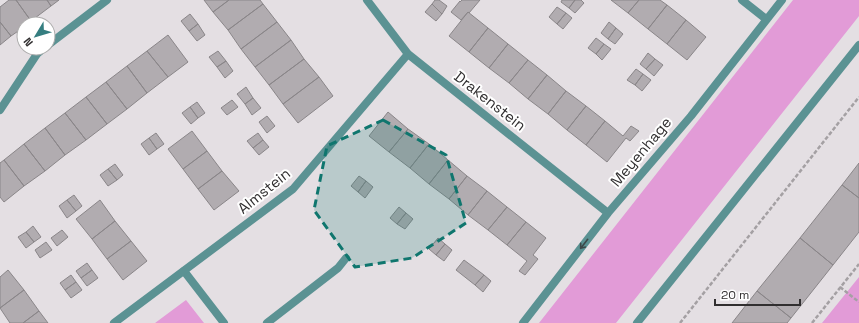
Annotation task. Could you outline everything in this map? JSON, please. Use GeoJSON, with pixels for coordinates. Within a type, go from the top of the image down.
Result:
{"type":"FeatureCollection","features":[{"type":"Feature","properties":{"kind":"street"},"geometry":{"type":"LineString","coordinates":[[56,39],[107,0]]}},
{"type":"Feature","properties":{"kind":"street","name":"Drakenstein"},"geometry":{"type":"LineString","coordinates":[[367,0],[408,54],[608,213]]}},
{"type":"Feature","properties":{"kind":"street"},"geometry":{"type":"LineString","coordinates":[[742,0],[766,19]]}},
{"type":"Feature","properties":{"kind":"street","name":"Meyenhage"},"geometry":{"type":"LineString","coordinates":[[523,323],[608,213],[691,116],[782,0]]}},
{"type":"Feature","properties":{"kind":"street"},"geometry":{"type":"LineString","coordinates":[[637,323],[859,46]]}},
{"type":"Feature","properties":{"kind":"street","name":"Almstein"},"geometry":{"type":"LineString","coordinates":[[114,323],[294,188],[408,54]]}},
{"type":"Feature","properties":{"kind":"street"},"geometry":{"type":"LineString","coordinates":[[0,110],[36,56]]}},
{"type":"Feature","properties":{"kind":"street"},"geometry":{"type":"LineString","coordinates":[[267,323],[338,268],[346,258]]}},
{"type":"Feature","properties":{"kind":"street"},"geometry":{"type":"LineString","coordinates":[[184,271],[224,323]]}},
{"type":"Feature","properties":{"kind":"path"},"geometry":{"type":"LineString","coordinates":[[680,323],[859,97]]}},
{"type":"Feature","properties":{"kind":"path"},"geometry":{"type":"LineString","coordinates":[[812,323],[859,264]]}},
{"type":"Feature","properties":{"kind":"path"},"geometry":{"type":"LineString","coordinates":[[840,287],[859,302]]}},
{"type":"Feature","properties":{"kind":"highlighted area"},"geometry":{"type":"Polygon","coordinates":[[[383,120],[446,155],[466,223],[412,258],[355,267],[314,210],[327,146],[383,120]]]}},
{"type":"Feature","properties":{"kind":"shaded area"},"geometry":{"type":"Polygon","coordinates":[[[793,0],[859,0],[859,16],[616,323],[539,323],[793,0]]]}},
{"type":"Feature","properties":{"kind":"shaded area"},"geometry":{"type":"Polygon","coordinates":[[[859,277],[859,323],[822,323],[859,277]]]}},
{"type":"Feature","properties":{"kind":"shaded area"},"geometry":{"type":"Polygon","coordinates":[[[186,300],[204,323],[155,323],[186,300]]]}},
{"type":"Feature","properties":{"kind":"building"},"geometry":{"type":"Polygon","coordinates":[[[9,0],[16,0],[27,16],[16,16],[16,33],[11,36],[0,22],[0,7],[9,0]]]}},
{"type":"Feature","properties":{"kind":"building"},"geometry":{"type":"Polygon","coordinates":[[[16,0],[47,0],[51,6],[38,16],[27,16],[16,0]]]}},
{"type":"Feature","properties":{"kind":"building"},"geometry":{"type":"Polygon","coordinates":[[[47,0],[59,0],[51,6],[47,0]]]}},
{"type":"Feature","properties":{"kind":"building"},"geometry":{"type":"Polygon","coordinates":[[[204,0],[229,0],[213,12],[204,0]]]}},
{"type":"Feature","properties":{"kind":"building"},"geometry":{"type":"Polygon","coordinates":[[[229,0],[260,0],[263,4],[228,30],[213,12],[229,0]]]}},
{"type":"Feature","properties":{"kind":"building"},"geometry":{"type":"Polygon","coordinates":[[[435,0],[439,0],[447,6],[442,14],[432,4],[435,0]]]}},
{"type":"Feature","properties":{"kind":"building"},"geometry":{"type":"Polygon","coordinates":[[[462,0],[480,0],[461,20],[451,12],[462,0]]]}},
{"type":"Feature","properties":{"kind":"building"},"geometry":{"type":"Polygon","coordinates":[[[562,0],[575,0],[569,8],[561,2],[562,0]]]}},
{"type":"Feature","properties":{"kind":"building"},"geometry":{"type":"Polygon","coordinates":[[[575,0],[581,0],[584,3],[575,13],[569,8],[575,0]]]}},
{"type":"Feature","properties":{"kind":"building"},"geometry":{"type":"Polygon","coordinates":[[[611,0],[639,0],[628,13],[611,0]]]}},
{"type":"Feature","properties":{"kind":"building"},"geometry":{"type":"Polygon","coordinates":[[[639,0],[660,0],[667,5],[648,29],[628,13],[639,0]]]}},
{"type":"Feature","properties":{"kind":"building"},"geometry":{"type":"Polygon","coordinates":[[[263,4],[277,22],[241,49],[228,30],[263,4]]]}},
{"type":"Feature","properties":{"kind":"building"},"geometry":{"type":"Polygon","coordinates":[[[432,4],[442,14],[436,21],[425,12],[432,4]]]}},
{"type":"Feature","properties":{"kind":"building"},"geometry":{"type":"Polygon","coordinates":[[[667,5],[686,20],[667,44],[648,29],[667,5]]]}},
{"type":"Feature","properties":{"kind":"building"},"geometry":{"type":"Polygon","coordinates":[[[557,7],[566,13],[557,24],[549,17],[557,7]]]}},
{"type":"Feature","properties":{"kind":"building"},"geometry":{"type":"Polygon","coordinates":[[[468,12],[488,28],[469,52],[449,36],[468,12]]]}},
{"type":"Feature","properties":{"kind":"building"},"geometry":{"type":"Polygon","coordinates":[[[566,13],[572,18],[563,29],[557,24],[566,13]]]}},
{"type":"Feature","properties":{"kind":"building"},"geometry":{"type":"Polygon","coordinates":[[[190,14],[198,24],[189,31],[181,21],[190,14]]]}},
{"type":"Feature","properties":{"kind":"building"},"geometry":{"type":"Polygon","coordinates":[[[686,20],[706,37],[687,60],[667,44],[686,20]]]}},
{"type":"Feature","properties":{"kind":"building"},"geometry":{"type":"Polygon","coordinates":[[[0,22],[11,36],[0,45],[0,22]]]}},
{"type":"Feature","properties":{"kind":"building"},"geometry":{"type":"Polygon","coordinates":[[[277,22],[291,40],[255,67],[241,49],[277,22]]]}},
{"type":"Feature","properties":{"kind":"building"},"geometry":{"type":"Polygon","coordinates":[[[609,22],[616,28],[608,39],[601,33],[609,22]]]}},
{"type":"Feature","properties":{"kind":"building"},"geometry":{"type":"Polygon","coordinates":[[[198,24],[205,35],[197,41],[189,31],[198,24]]]}},
{"type":"Feature","properties":{"kind":"building"},"geometry":{"type":"Polygon","coordinates":[[[488,28],[508,44],[489,68],[469,52],[488,28]]]}},
{"type":"Feature","properties":{"kind":"building"},"geometry":{"type":"Polygon","coordinates":[[[616,28],[623,34],[615,44],[608,39],[616,28]]]}},
{"type":"Feature","properties":{"kind":"building"},"geometry":{"type":"Polygon","coordinates":[[[168,35],[188,62],[168,77],[147,51],[168,35]]]}},
{"type":"Feature","properties":{"kind":"building"},"geometry":{"type":"Polygon","coordinates":[[[596,38],[604,44],[596,54],[588,48],[596,38]]]}},
{"type":"Feature","properties":{"kind":"building"},"geometry":{"type":"Polygon","coordinates":[[[291,40],[304,59],[269,85],[255,67],[291,40]]]}},
{"type":"Feature","properties":{"kind":"building"},"geometry":{"type":"Polygon","coordinates":[[[508,44],[528,60],[509,83],[489,68],[508,44]]]}},
{"type":"Feature","properties":{"kind":"building"},"geometry":{"type":"Polygon","coordinates":[[[604,44],[611,49],[602,60],[596,54],[604,44]]]}},
{"type":"Feature","properties":{"kind":"building"},"geometry":{"type":"Polygon","coordinates":[[[147,51],[168,77],[147,93],[127,66],[147,51]]]}},
{"type":"Feature","properties":{"kind":"building"},"geometry":{"type":"Polygon","coordinates":[[[218,51],[226,61],[217,67],[209,57],[218,51]]]}},
{"type":"Feature","properties":{"kind":"building"},"geometry":{"type":"Polygon","coordinates":[[[648,53],[655,59],[646,69],[640,64],[648,53]]]}},
{"type":"Feature","properties":{"kind":"building"},"geometry":{"type":"Polygon","coordinates":[[[304,59],[319,77],[283,104],[269,85],[304,59]]]}},
{"type":"Feature","properties":{"kind":"building"},"geometry":{"type":"Polygon","coordinates":[[[655,59],[663,65],[654,76],[646,69],[655,59]]]}},
{"type":"Feature","properties":{"kind":"building"},"geometry":{"type":"Polygon","coordinates":[[[528,60],[547,75],[528,99],[509,83],[528,60]]]}},
{"type":"Feature","properties":{"kind":"building"},"geometry":{"type":"Polygon","coordinates":[[[226,61],[233,71],[225,78],[217,67],[226,61]]]}},
{"type":"Feature","properties":{"kind":"building"},"geometry":{"type":"Polygon","coordinates":[[[127,66],[147,93],[127,109],[106,82],[127,66]]]}},
{"type":"Feature","properties":{"kind":"building"},"geometry":{"type":"Polygon","coordinates":[[[636,69],[643,74],[635,85],[627,80],[636,69]]]}},
{"type":"Feature","properties":{"kind":"building"},"geometry":{"type":"Polygon","coordinates":[[[643,74],[651,80],[642,91],[635,85],[643,74]]]}},
{"type":"Feature","properties":{"kind":"building"},"geometry":{"type":"Polygon","coordinates":[[[547,75],[566,91],[548,114],[528,99],[547,75]]]}},
{"type":"Feature","properties":{"kind":"building"},"geometry":{"type":"Polygon","coordinates":[[[319,77],[333,96],[298,123],[283,104],[319,77]]]}},
{"type":"Feature","properties":{"kind":"building"},"geometry":{"type":"Polygon","coordinates":[[[106,82],[127,109],[107,124],[86,97],[106,82]]]}},
{"type":"Feature","properties":{"kind":"building"},"geometry":{"type":"Polygon","coordinates":[[[246,87],[253,98],[245,104],[237,94],[246,87]]]}},
{"type":"Feature","properties":{"kind":"building"},"geometry":{"type":"Polygon","coordinates":[[[566,91],[586,106],[567,130],[548,114],[566,91]]]}},
{"type":"Feature","properties":{"kind":"building"},"geometry":{"type":"Polygon","coordinates":[[[86,97],[107,124],[86,140],[65,113],[86,97]]]}},
{"type":"Feature","properties":{"kind":"building"},"geometry":{"type":"Polygon","coordinates":[[[253,98],[261,108],[252,115],[245,104],[253,98]]]}},
{"type":"Feature","properties":{"kind":"building"},"geometry":{"type":"Polygon","coordinates":[[[232,100],[238,107],[227,115],[221,108],[232,100]]]}},
{"type":"Feature","properties":{"kind":"building"},"geometry":{"type":"Polygon","coordinates":[[[197,102],[205,113],[198,118],[190,107],[197,102]]]}},
{"type":"Feature","properties":{"kind":"building"},"geometry":{"type":"Polygon","coordinates":[[[586,106],[605,121],[586,145],[567,130],[586,106]]]}},
{"type":"Feature","properties":{"kind":"building"},"geometry":{"type":"Polygon","coordinates":[[[190,107],[198,118],[191,124],[182,113],[190,107]]]}},
{"type":"Feature","properties":{"kind":"building"},"geometry":{"type":"Polygon","coordinates":[[[388,112],[408,129],[389,152],[369,136],[388,112]]]}},
{"type":"Feature","properties":{"kind":"building"},"geometry":{"type":"Polygon","coordinates":[[[65,113],[86,140],[65,155],[45,128],[65,113]]]}},
{"type":"Feature","properties":{"kind":"building"},"geometry":{"type":"Polygon","coordinates":[[[267,116],[275,126],[267,133],[259,122],[267,116]]]}},
{"type":"Feature","properties":{"kind":"building"},"geometry":{"type":"Polygon","coordinates":[[[605,121],[623,136],[631,126],[639,131],[630,141],[626,138],[607,162],[586,145],[605,121]]]}},
{"type":"Feature","properties":{"kind":"building"},"geometry":{"type":"Polygon","coordinates":[[[45,128],[65,155],[45,171],[24,144],[45,128]]]}},
{"type":"Feature","properties":{"kind":"building"},"geometry":{"type":"Polygon","coordinates":[[[408,129],[429,144],[410,168],[389,152],[408,129]]]}},
{"type":"Feature","properties":{"kind":"building"},"geometry":{"type":"Polygon","coordinates":[[[192,131],[207,151],[183,169],[168,149],[192,131]]]}},
{"type":"Feature","properties":{"kind":"building"},"geometry":{"type":"Polygon","coordinates":[[[156,133],[164,144],[157,149],[149,138],[156,133]]]}},
{"type":"Feature","properties":{"kind":"building"},"geometry":{"type":"Polygon","coordinates":[[[258,133],[263,140],[253,148],[247,141],[258,133]]]}},
{"type":"Feature","properties":{"kind":"building"},"geometry":{"type":"Polygon","coordinates":[[[149,138],[157,149],[149,155],[141,144],[149,138]]]}},
{"type":"Feature","properties":{"kind":"building"},"geometry":{"type":"Polygon","coordinates":[[[263,140],[269,147],[259,155],[253,148],[263,140]]]}},
{"type":"Feature","properties":{"kind":"building"},"geometry":{"type":"Polygon","coordinates":[[[24,144],[45,171],[24,186],[4,160],[24,144]]]}},
{"type":"Feature","properties":{"kind":"building"},"geometry":{"type":"Polygon","coordinates":[[[429,144],[448,160],[429,184],[410,168],[429,144]]]}},
{"type":"Feature","properties":{"kind":"building"},"geometry":{"type":"Polygon","coordinates":[[[207,151],[222,171],[198,189],[183,169],[207,151]]]}},
{"type":"Feature","properties":{"kind":"building"},"geometry":{"type":"Polygon","coordinates":[[[4,160],[24,186],[4,202],[0,197],[0,163],[4,160]]]}},
{"type":"Feature","properties":{"kind":"building"},"geometry":{"type":"Polygon","coordinates":[[[448,160],[467,176],[449,199],[429,184],[448,160]]]}},
{"type":"Feature","properties":{"kind":"building"},"geometry":{"type":"Polygon","coordinates":[[[859,163],[859,198],[842,185],[859,163]]]}},
{"type":"Feature","properties":{"kind":"building"},"geometry":{"type":"Polygon","coordinates":[[[115,164],[123,175],[117,180],[108,169],[115,164]]]}},
{"type":"Feature","properties":{"kind":"building"},"geometry":{"type":"Polygon","coordinates":[[[108,169],[117,180],[108,186],[100,175],[108,169]]]}},
{"type":"Feature","properties":{"kind":"building"},"geometry":{"type":"Polygon","coordinates":[[[222,171],[239,191],[214,210],[198,189],[222,171]]]}},
{"type":"Feature","properties":{"kind":"building"},"geometry":{"type":"Polygon","coordinates":[[[359,176],[366,181],[358,192],[351,186],[359,176]]]}},
{"type":"Feature","properties":{"kind":"building"},"geometry":{"type":"Polygon","coordinates":[[[467,176],[487,191],[468,215],[449,199],[467,176]]]}},
{"type":"Feature","properties":{"kind":"building"},"geometry":{"type":"Polygon","coordinates":[[[366,181],[373,187],[365,198],[358,192],[366,181]]]}},
{"type":"Feature","properties":{"kind":"building"},"geometry":{"type":"Polygon","coordinates":[[[842,185],[859,198],[859,232],[833,265],[800,238],[842,185]]]}},
{"type":"Feature","properties":{"kind":"building"},"geometry":{"type":"Polygon","coordinates":[[[487,191],[507,207],[488,230],[468,215],[487,191]]]}},
{"type":"Feature","properties":{"kind":"building"},"geometry":{"type":"Polygon","coordinates":[[[74,195],[82,206],[76,211],[67,200],[74,195]]]}},
{"type":"Feature","properties":{"kind":"building"},"geometry":{"type":"Polygon","coordinates":[[[67,200],[76,211],[67,218],[59,206],[67,200]]]}},
{"type":"Feature","properties":{"kind":"building"},"geometry":{"type":"Polygon","coordinates":[[[100,200],[115,221],[92,239],[76,219],[100,200]]]}},
{"type":"Feature","properties":{"kind":"building"},"geometry":{"type":"Polygon","coordinates":[[[399,207],[406,213],[397,224],[390,218],[399,207]]]}},
{"type":"Feature","properties":{"kind":"building"},"geometry":{"type":"Polygon","coordinates":[[[507,207],[526,222],[507,245],[488,230],[507,207]]]}},
{"type":"Feature","properties":{"kind":"building"},"geometry":{"type":"Polygon","coordinates":[[[406,213],[413,219],[405,229],[397,224],[406,213]]]}},
{"type":"Feature","properties":{"kind":"building"},"geometry":{"type":"Polygon","coordinates":[[[115,221],[131,241],[107,259],[92,239],[115,221]]]}},
{"type":"Feature","properties":{"kind":"building"},"geometry":{"type":"Polygon","coordinates":[[[526,222],[546,238],[533,255],[538,259],[525,275],[519,271],[527,261],[507,245],[526,222]]]}},
{"type":"Feature","properties":{"kind":"building"},"geometry":{"type":"Polygon","coordinates":[[[33,226],[41,237],[34,242],[26,232],[33,226]]]}},
{"type":"Feature","properties":{"kind":"building"},"geometry":{"type":"Polygon","coordinates":[[[62,230],[68,237],[57,246],[51,238],[62,230]]]}},
{"type":"Feature","properties":{"kind":"building"},"geometry":{"type":"Polygon","coordinates":[[[26,232],[34,242],[26,248],[18,237],[26,232]]]}},
{"type":"Feature","properties":{"kind":"building"},"geometry":{"type":"Polygon","coordinates":[[[438,238],[445,244],[436,255],[429,249],[438,238]]]}},
{"type":"Feature","properties":{"kind":"building"},"geometry":{"type":"Polygon","coordinates":[[[800,238],[833,265],[791,318],[757,291],[800,238]]]}},
{"type":"Feature","properties":{"kind":"building"},"geometry":{"type":"Polygon","coordinates":[[[131,241],[147,261],[123,280],[107,259],[131,241]]]}},
{"type":"Feature","properties":{"kind":"building"},"geometry":{"type":"Polygon","coordinates":[[[46,242],[52,250],[40,258],[35,250],[46,242]]]}},
{"type":"Feature","properties":{"kind":"building"},"geometry":{"type":"Polygon","coordinates":[[[445,244],[452,250],[444,261],[436,255],[445,244]]]}},
{"type":"Feature","properties":{"kind":"building"},"geometry":{"type":"Polygon","coordinates":[[[464,260],[484,275],[475,285],[456,270],[464,260]]]}},
{"type":"Feature","properties":{"kind":"building"},"geometry":{"type":"Polygon","coordinates":[[[87,263],[92,270],[81,278],[76,271],[87,263]]]}},
{"type":"Feature","properties":{"kind":"building"},"geometry":{"type":"Polygon","coordinates":[[[8,270],[24,290],[0,308],[0,277],[8,270]]]}},
{"type":"Feature","properties":{"kind":"building"},"geometry":{"type":"Polygon","coordinates":[[[92,270],[98,278],[87,286],[81,278],[92,270]]]}},
{"type":"Feature","properties":{"kind":"building"},"geometry":{"type":"Polygon","coordinates":[[[71,275],[76,282],[65,290],[60,283],[71,275]]]}},
{"type":"Feature","properties":{"kind":"building"},"geometry":{"type":"Polygon","coordinates":[[[484,275],[491,281],[483,292],[475,285],[484,275]]]}},
{"type":"Feature","properties":{"kind":"building"},"geometry":{"type":"Polygon","coordinates":[[[76,282],[82,290],[71,298],[65,290],[76,282]]]}},
{"type":"Feature","properties":{"kind":"building"},"geometry":{"type":"Polygon","coordinates":[[[24,290],[39,311],[23,323],[10,323],[0,308],[24,290]]]}},
{"type":"Feature","properties":{"kind":"building"},"geometry":{"type":"Polygon","coordinates":[[[757,291],[791,318],[787,323],[732,323],[757,291]]]}},
{"type":"Feature","properties":{"kind":"building"},"geometry":{"type":"Polygon","coordinates":[[[39,311],[48,323],[23,323],[39,311]]]}}]}
